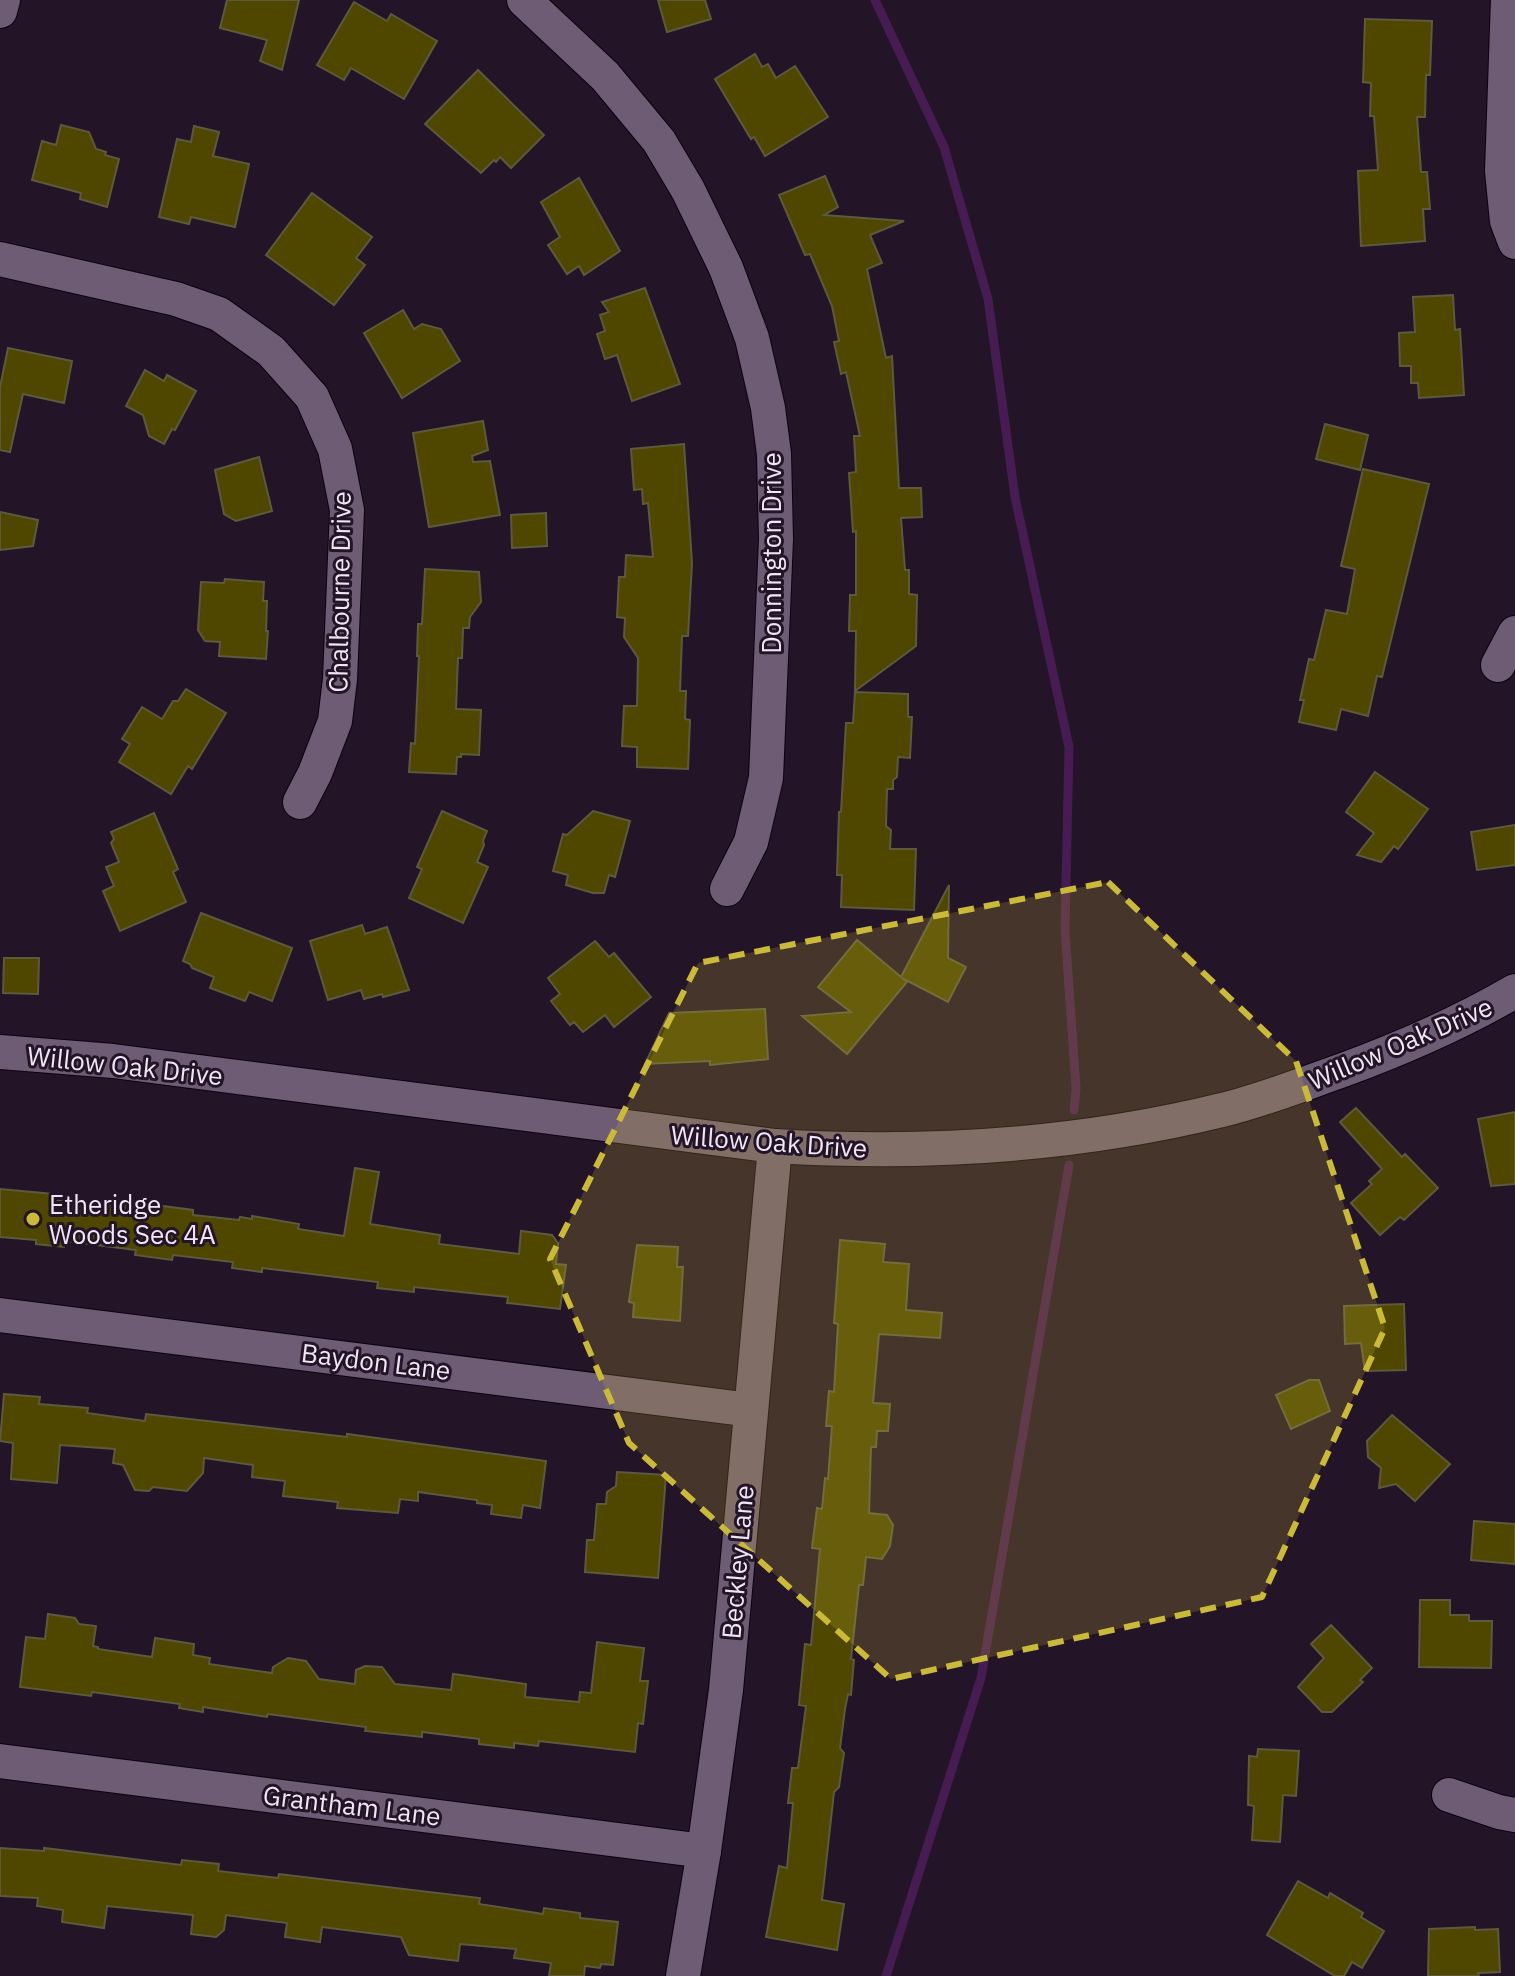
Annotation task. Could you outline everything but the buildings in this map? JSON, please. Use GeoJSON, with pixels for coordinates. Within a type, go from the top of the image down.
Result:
{"type":"FeatureCollection","features":[{"type":"Feature","properties":{"kind":"street"},"geometry":{"type":"LineString","coordinates":[[0,11],[3,0]]}},
{"type":"Feature","properties":{"kind":"street","name":"Donnington Drive"},"geometry":{"type":"LineString","coordinates":[[524,0],[605,76],[659,141],[688,190],[726,268],[752,338],[768,408],[774,454],[776,539],[763,797],[751,842],[727,889]]}},
{"type":"Feature","properties":{"kind":"street"},"geometry":{"type":"LineString","coordinates":[[1508,0],[1502,171],[1507,221],[1515,242]]}},
{"type":"Feature","properties":{"kind":"street","name":"Chalbourne Drive"},"geometry":{"type":"LineString","coordinates":[[0,259],[176,299],[219,314],[271,351],[312,397],[335,449],[347,510],[340,679],[335,721],[300,802]]}},
{"type":"Feature","properties":{"kind":"street"},"geometry":{"type":"LineString","coordinates":[[1498,665],[1515,633]]}},
{"type":"Feature","properties":{"kind":"street","name":"Willow Oak Drive"},"geometry":{"type":"LineString","coordinates":[[0,1052],[113,1061],[775,1146],[840,1150],[975,1148],[1040,1143],[1158,1125],[1280,1093],[1392,1052],[1515,991]]}},
{"type":"Feature","properties":{"kind":"street","name":"Beckley Lane"},"geometry":{"type":"LineString","coordinates":[[683,1976],[726,1690],[775,1146]]}},
{"type":"Feature","properties":{"kind":"street","name":"Baydon Lane"},"geometry":{"type":"LineString","coordinates":[[0,1315],[751,1410]]}},
{"type":"Feature","properties":{"kind":"street","name":"Grantham Lane"},"geometry":{"type":"LineString","coordinates":[[0,1761],[704,1851]]}},
{"type":"Feature","properties":{"kind":"street"},"geometry":{"type":"LineString","coordinates":[[1449,1795],[1515,1815]]}},
{"type":"Feature","properties":{"kind":"highlighted area"},"geometry":{"type":"Polygon","coordinates":[[[1108,882],[1296,1061],[1385,1328],[1262,1597],[891,1679],[629,1443],[550,1259],[698,963],[1108,882]]]}},
{"type":"Feature","properties":{"kind":"waterway"},"geometry":{"type":"LineString","coordinates":[[875,0],[944,147],[988,299],[1015,497],[1069,747],[1065,930],[1076,1088],[1074,1110]]}},
{"type":"Feature","properties":{"kind":"waterway"},"geometry":{"type":"LineString","coordinates":[[886,1976],[981,1678],[1069,1165]]}},
{"type":"Feature","properties":{"kind":"place","name":"Etheridge Woods Sec 4A"},"geometry":{"type":"Point","coordinates":[33,1219]}}]}
